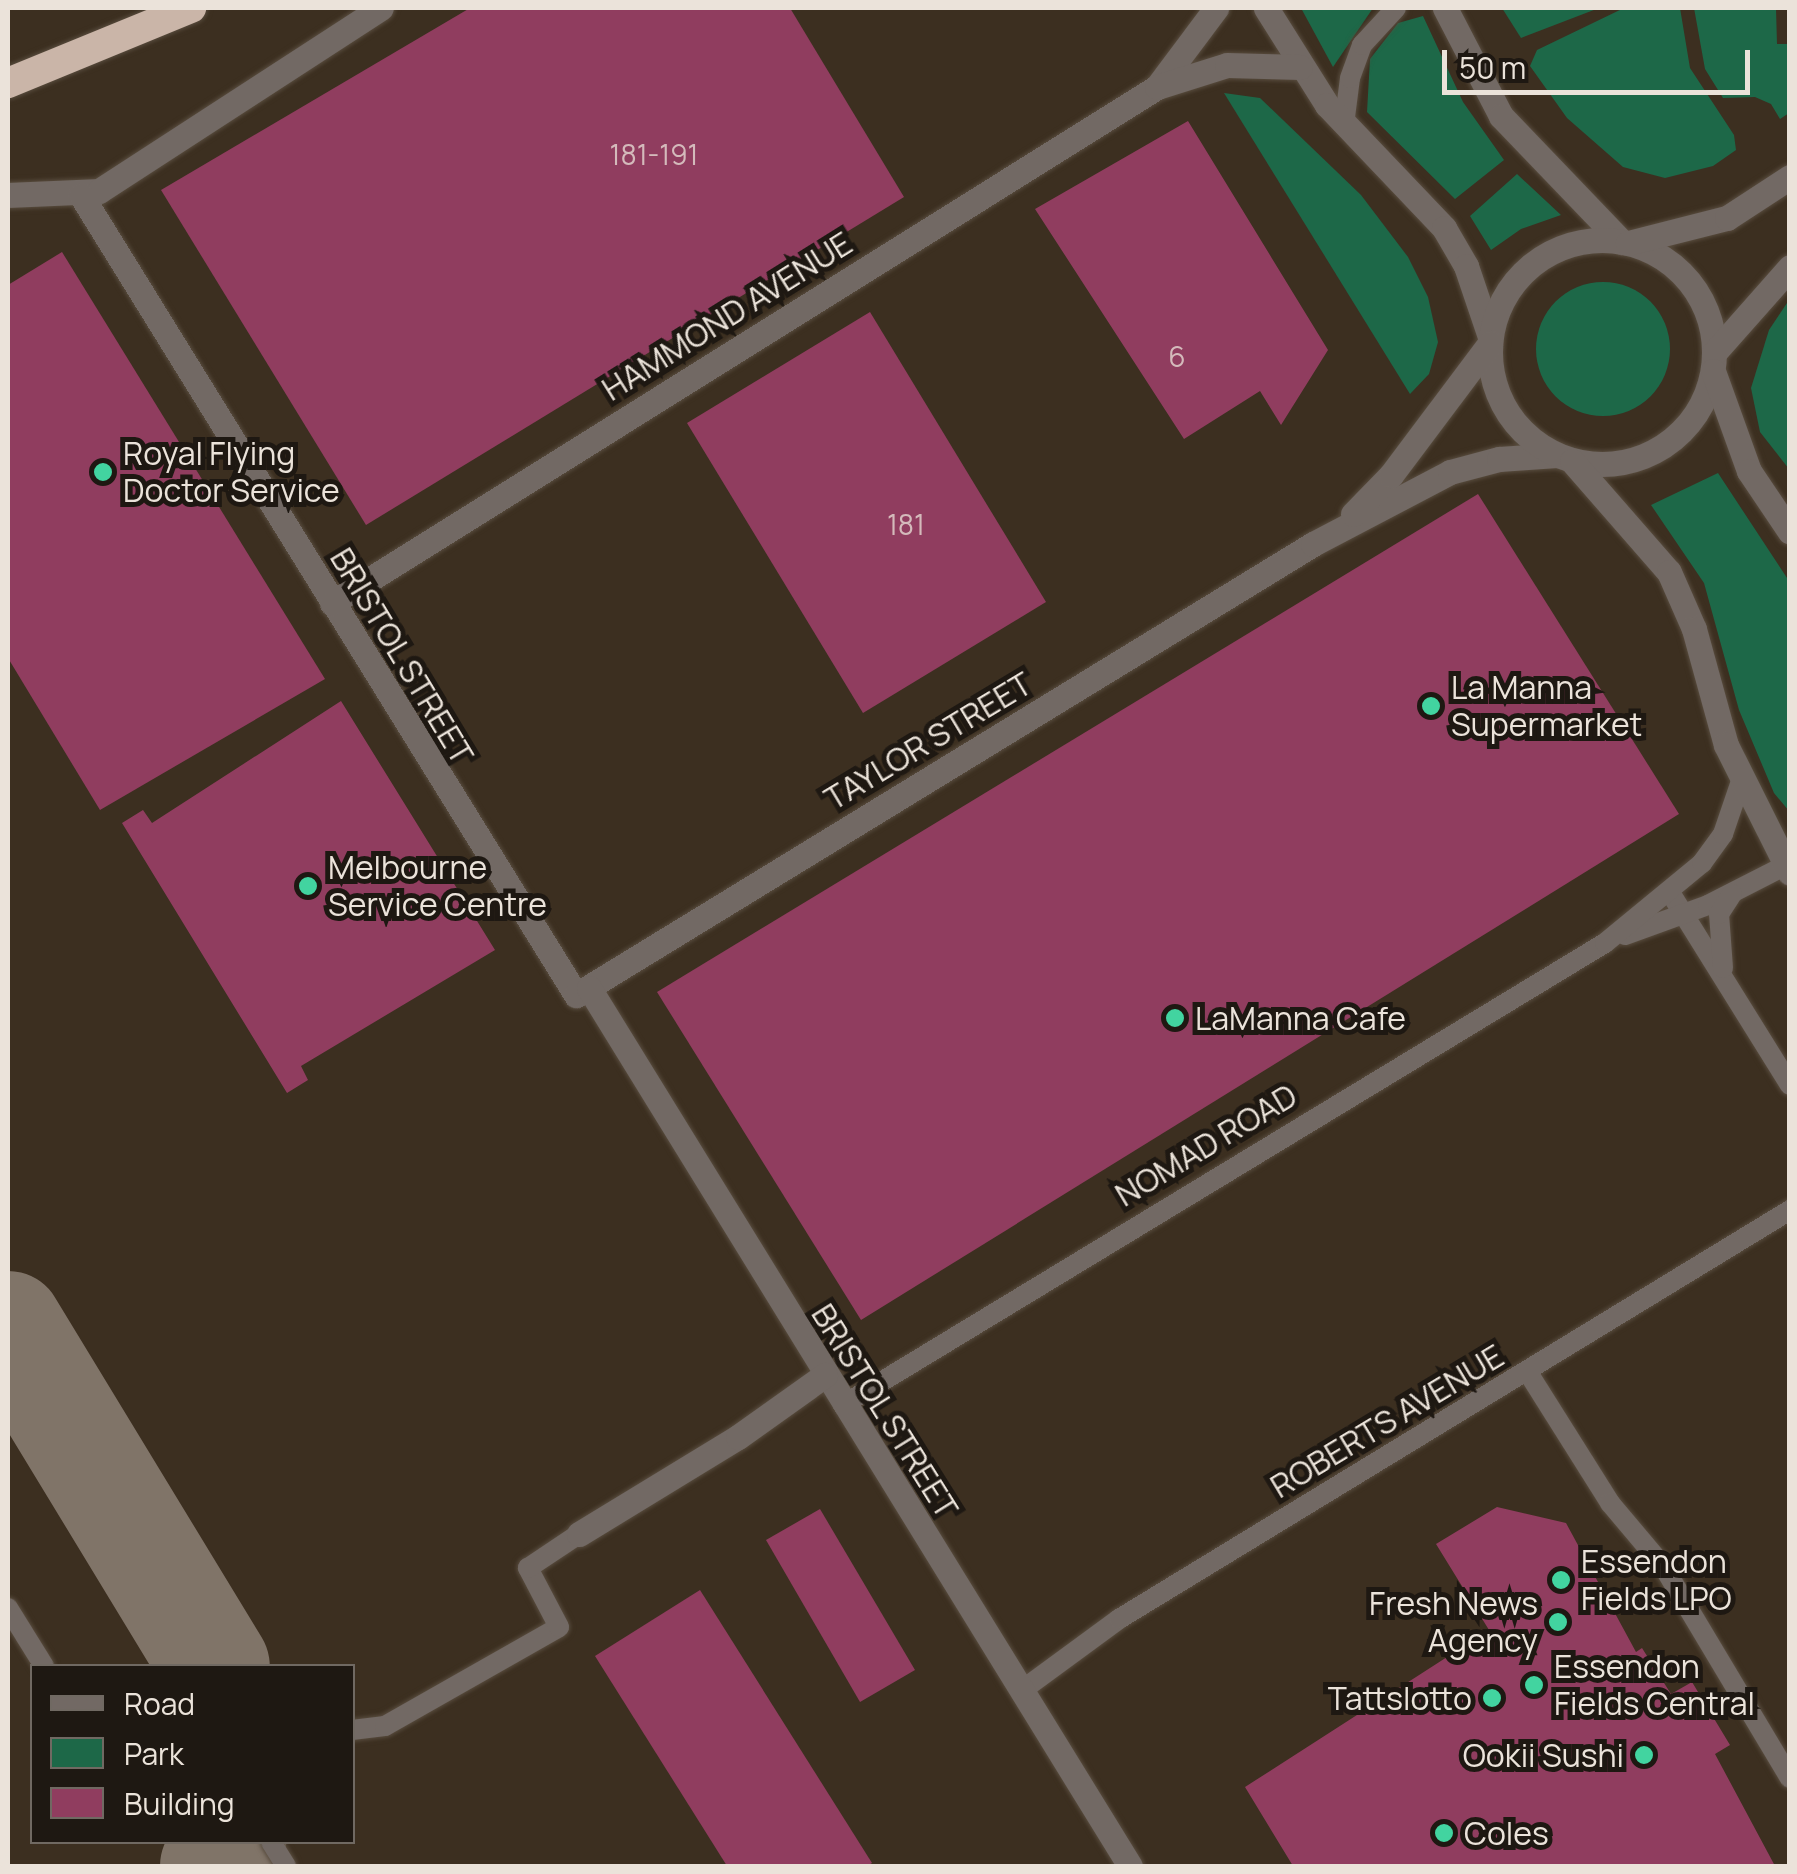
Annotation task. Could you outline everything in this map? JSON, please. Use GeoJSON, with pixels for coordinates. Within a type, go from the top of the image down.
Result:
{"type":"FeatureCollection","features":[{"type":"Feature","properties":{"kind":"highway"},"geometry":{"type":"LineString","coordinates":[[8,83],[191,8]]}},
{"type":"Feature","properties":{"kind":"street"},"geometry":{"type":"LineString","coordinates":[[8,195],[35,190],[81,195],[117,180],[381,8]]}},
{"type":"Feature","properties":{"kind":"street","name":"HAMMOND AVENUE"},"geometry":{"type":"LineString","coordinates":[[1157,87],[1216,8]]}},
{"type":"Feature","properties":{"kind":"street"},"geometry":{"type":"LineString","coordinates":[[1266,8],[1300,67],[1344,125],[1444,228],[1466,266],[1490,340],[1492,378],[1505,410],[1528,437],[1565,458],[1669,572],[1741,781],[1788,867]]}},
{"type":"Feature","properties":{"kind":"street"},"geometry":{"type":"LineString","coordinates":[[1445,8],[1501,116],[1625,243],[1662,258],[1690,284],[1708,316],[1713,362],[1738,446],[1786,530]]}},
{"type":"Feature","properties":{"kind":"street","name":"HAMMOND AVENUE"},"geometry":{"type":"LineString","coordinates":[[332,602],[1157,87],[1227,65],[1300,67]]}},
{"type":"Feature","properties":{"kind":"street"},"geometry":{"type":"LineString","coordinates":[[1490,340],[1505,295],[1535,262],[1576,243],[1625,243],[1727,218],[1790,178]]}},
{"type":"Feature","properties":{"kind":"street","name":"BRISTOL STREET"},"geometry":{"type":"LineString","coordinates":[[81,195],[332,602],[843,1405],[1130,1866]]}},
{"type":"Feature","properties":{"kind":"street"},"geometry":{"type":"LineString","coordinates":[[1565,458],[1606,465],[1656,452],[1694,418],[1713,362],[1790,267]]}},
{"type":"Feature","properties":{"kind":"street","name":"TAYLOR STREET"},"geometry":{"type":"LineString","coordinates":[[1314,544],[1391,475],[1490,340]]}},
{"type":"Feature","properties":{"kind":"street","name":"TAYLOR STREET"},"geometry":{"type":"LineString","coordinates":[[582,992],[1314,544],[1466,466],[1565,458]]}},
{"type":"Feature","properties":{"kind":"street"},"geometry":{"type":"LineString","coordinates":[[579,1534],[738,1437],[824,1375]]}},
{"type":"Feature","properties":{"kind":"lane"},"geometry":{"type":"LineString","coordinates":[[1344,125],[1350,78],[1362,44],[1396,8]]}},
{"type":"Feature","properties":{"kind":"lane","name":"NOMAD ROAD"},"geometry":{"type":"LineString","coordinates":[[843,1405],[1605,943],[1671,894],[1724,834],[1741,781]]}},
{"type":"Feature","properties":{"kind":"lane","name":"NOMAD ROAD"},"geometry":{"type":"LineString","coordinates":[[1605,943],[1684,915],[1788,867]]}},
{"type":"Feature","properties":{"kind":"lane"},"geometry":{"type":"LineString","coordinates":[[1671,894],[1790,1085]]}},
{"type":"Feature","properties":{"kind":"lane"},"geometry":{"type":"LineString","coordinates":[[1730,989],[1718,925],[1732,894]]}},
{"type":"Feature","properties":{"kind":"lane","name":"ROBERTS AVENUE"},"geometry":{"type":"LineString","coordinates":[[1021,1691],[1119,1619],[1790,1210]]}},
{"type":"Feature","properties":{"kind":"lane"},"geometry":{"type":"LineString","coordinates":[[1527,1372],[1610,1503],[1663,1566],[1790,1778]]}},
{"type":"Feature","properties":{"kind":"lane"},"geometry":{"type":"LineString","coordinates":[[355,1730],[385,1726],[559,1627],[528,1568],[579,1534]]}},
{"type":"Feature","properties":{"kind":"lane"},"geometry":{"type":"LineString","coordinates":[[8,1608],[43,1664]]}},
{"type":"Feature","properties":{"kind":"lane"},"geometry":{"type":"LineString","coordinates":[[272,1844],[286,1866]]}},
{"type":"Feature","properties":{"kind":"green space"},"geometry":{"type":"Polygon","coordinates":[[[1301,8],[1373,8],[1333,67],[1301,8]]]}},
{"type":"Feature","properties":{"kind":"green space"},"geometry":{"type":"Polygon","coordinates":[[[1502,8],[1599,8],[1521,38],[1502,8]]]}},
{"type":"Feature","properties":{"kind":"green space"},"geometry":{"type":"Polygon","coordinates":[[[1624,8],[1680,8],[1690,68],[1734,135],[1736,150],[1713,166],[1665,178],[1623,167],[1567,118],[1530,66],[1537,50],[1624,8]]]}},
{"type":"Feature","properties":{"kind":"green space"},"geometry":{"type":"Polygon","coordinates":[[[1694,8],[1776,8],[1777,44],[1789,44],[1789,113],[1780,119],[1771,104],[1755,97],[1723,98],[1705,69],[1694,8]]]}},
{"type":"Feature","properties":{"kind":"green space"},"geometry":{"type":"Polygon","coordinates":[[[1423,16],[1463,102],[1504,160],[1455,199],[1367,112],[1370,59],[1398,23],[1423,16]]]}},
{"type":"Feature","properties":{"kind":"green space"},"geometry":{"type":"Polygon","coordinates":[[[1224,93],[1260,98],[1361,195],[1408,257],[1428,297],[1438,342],[1429,374],[1410,394],[1224,93]]]}},
{"type":"Feature","properties":{"kind":"green space"},"geometry":{"type":"Polygon","coordinates":[[[1517,174],[1561,215],[1521,229],[1491,250],[1470,216],[1517,174]]]}},
{"type":"Feature","properties":{"kind":"green space"},"geometry":{"type":"Polygon","coordinates":[[[1603,282],[1629,287],[1650,302],[1665,323],[1670,349],[1665,375],[1650,396],[1629,411],[1603,416],[1577,411],[1556,396],[1541,375],[1536,349],[1541,323],[1556,302],[1577,287],[1603,282]]]}},
{"type":"Feature","properties":{"kind":"green space"},"geometry":{"type":"Polygon","coordinates":[[[1789,300],[1789,469],[1760,432],[1751,388],[1769,330],[1789,300]]]}},
{"type":"Feature","properties":{"kind":"green space"},"geometry":{"type":"Polygon","coordinates":[[[1718,473],[1789,581],[1789,811],[1774,793],[1739,710],[1704,583],[1651,505],[1718,473]]]}},
{"type":"Feature","properties":{"kind":"building"},"geometry":{"type":"Polygon","coordinates":[[[470,8],[790,8],[904,197],[366,525],[161,190],[470,8]]]}},
{"type":"Feature","properties":{"kind":"building"},"geometry":{"type":"Polygon","coordinates":[[[1188,121],[1328,350],[1281,425],[1260,391],[1184,439],[1035,209],[1188,121]]]}},
{"type":"Feature","properties":{"kind":"building","name":"Royal Flying Doctor Service"},"geometry":{"type":"Polygon","coordinates":[[[62,252],[325,679],[100,810],[8,658],[8,285],[62,252]]]}},
{"type":"Feature","properties":{"kind":"building"},"geometry":{"type":"Polygon","coordinates":[[[870,312],[1046,602],[863,713],[687,423],[870,312]]]}},
{"type":"Feature","properties":{"kind":"building"},"geometry":{"type":"Polygon","coordinates":[[[1478,494],[1679,814],[861,1320],[657,992],[1478,494]]]}},
{"type":"Feature","properties":{"kind":"building","name":"Melbourne Service Centre"},"geometry":{"type":"Polygon","coordinates":[[[341,701],[495,950],[301,1066],[308,1080],[287,1093],[122,823],[143,810],[152,823],[341,701]]]}},
{"type":"Feature","properties":{"kind":"building","name":"Essendon Fields Central"},"geometry":{"type":"Polygon","coordinates":[[[1497,1507],[1566,1523],[1636,1652],[1642,1648],[1671,1694],[1692,1682],[1730,1745],[1715,1754],[1775,1866],[1293,1866],[1245,1787],[1489,1630],[1436,1544],[1497,1507]]]}},
{"type":"Feature","properties":{"kind":"building"},"geometry":{"type":"Polygon","coordinates":[[[820,1509],[915,1670],[860,1702],[766,1540],[820,1509]]]}},
{"type":"Feature","properties":{"kind":"building"},"geometry":{"type":"Polygon","coordinates":[[[700,1590],[872,1863],[727,1866],[595,1656],[700,1590]]]}},
{"type":"Feature","properties":{"kind":"taxiway"},"geometry":{"type":"LineString","coordinates":[[8,1326],[214,1664]]}},
{"type":"Feature","properties":{"kind":"taxiway"},"geometry":{"type":"LineString","coordinates":[[215,1866],[230,1844]]}},
{"type":"Feature","properties":{"kind":"place","name":"Royal Flying Doctor Service"},"geometry":{"type":"Point","coordinates":[103,472]}},
{"type":"Feature","properties":{"kind":"place","name":"La Manna Supermarket"},"geometry":{"type":"Point","coordinates":[1431,706]}},
{"type":"Feature","properties":{"kind":"place","name":"Melbourne Service Centre"},"geometry":{"type":"Point","coordinates":[308,886]}},
{"type":"Feature","properties":{"kind":"place","name":"LaManna Cafe"},"geometry":{"type":"Point","coordinates":[1175,1018]}},
{"type":"Feature","properties":{"kind":"place","name":"Essendon Fields LPO"},"geometry":{"type":"Point","coordinates":[1561,1580]}},
{"type":"Feature","properties":{"kind":"place","name":"Fresh News Agency"},"geometry":{"type":"Point","coordinates":[1558,1622]}},
{"type":"Feature","properties":{"kind":"place","name":"Essendon Fields Central"},"geometry":{"type":"Point","coordinates":[1534,1685]}},
{"type":"Feature","properties":{"kind":"place","name":"Tattslotto"},"geometry":{"type":"Point","coordinates":[1492,1698]}},
{"type":"Feature","properties":{"kind":"place","name":"Ookii Sushi"},"geometry":{"type":"Point","coordinates":[1644,1755]}},
{"type":"Feature","properties":{"kind":"place","name":"Coles"},"geometry":{"type":"Point","coordinates":[1444,1833]}}]}
